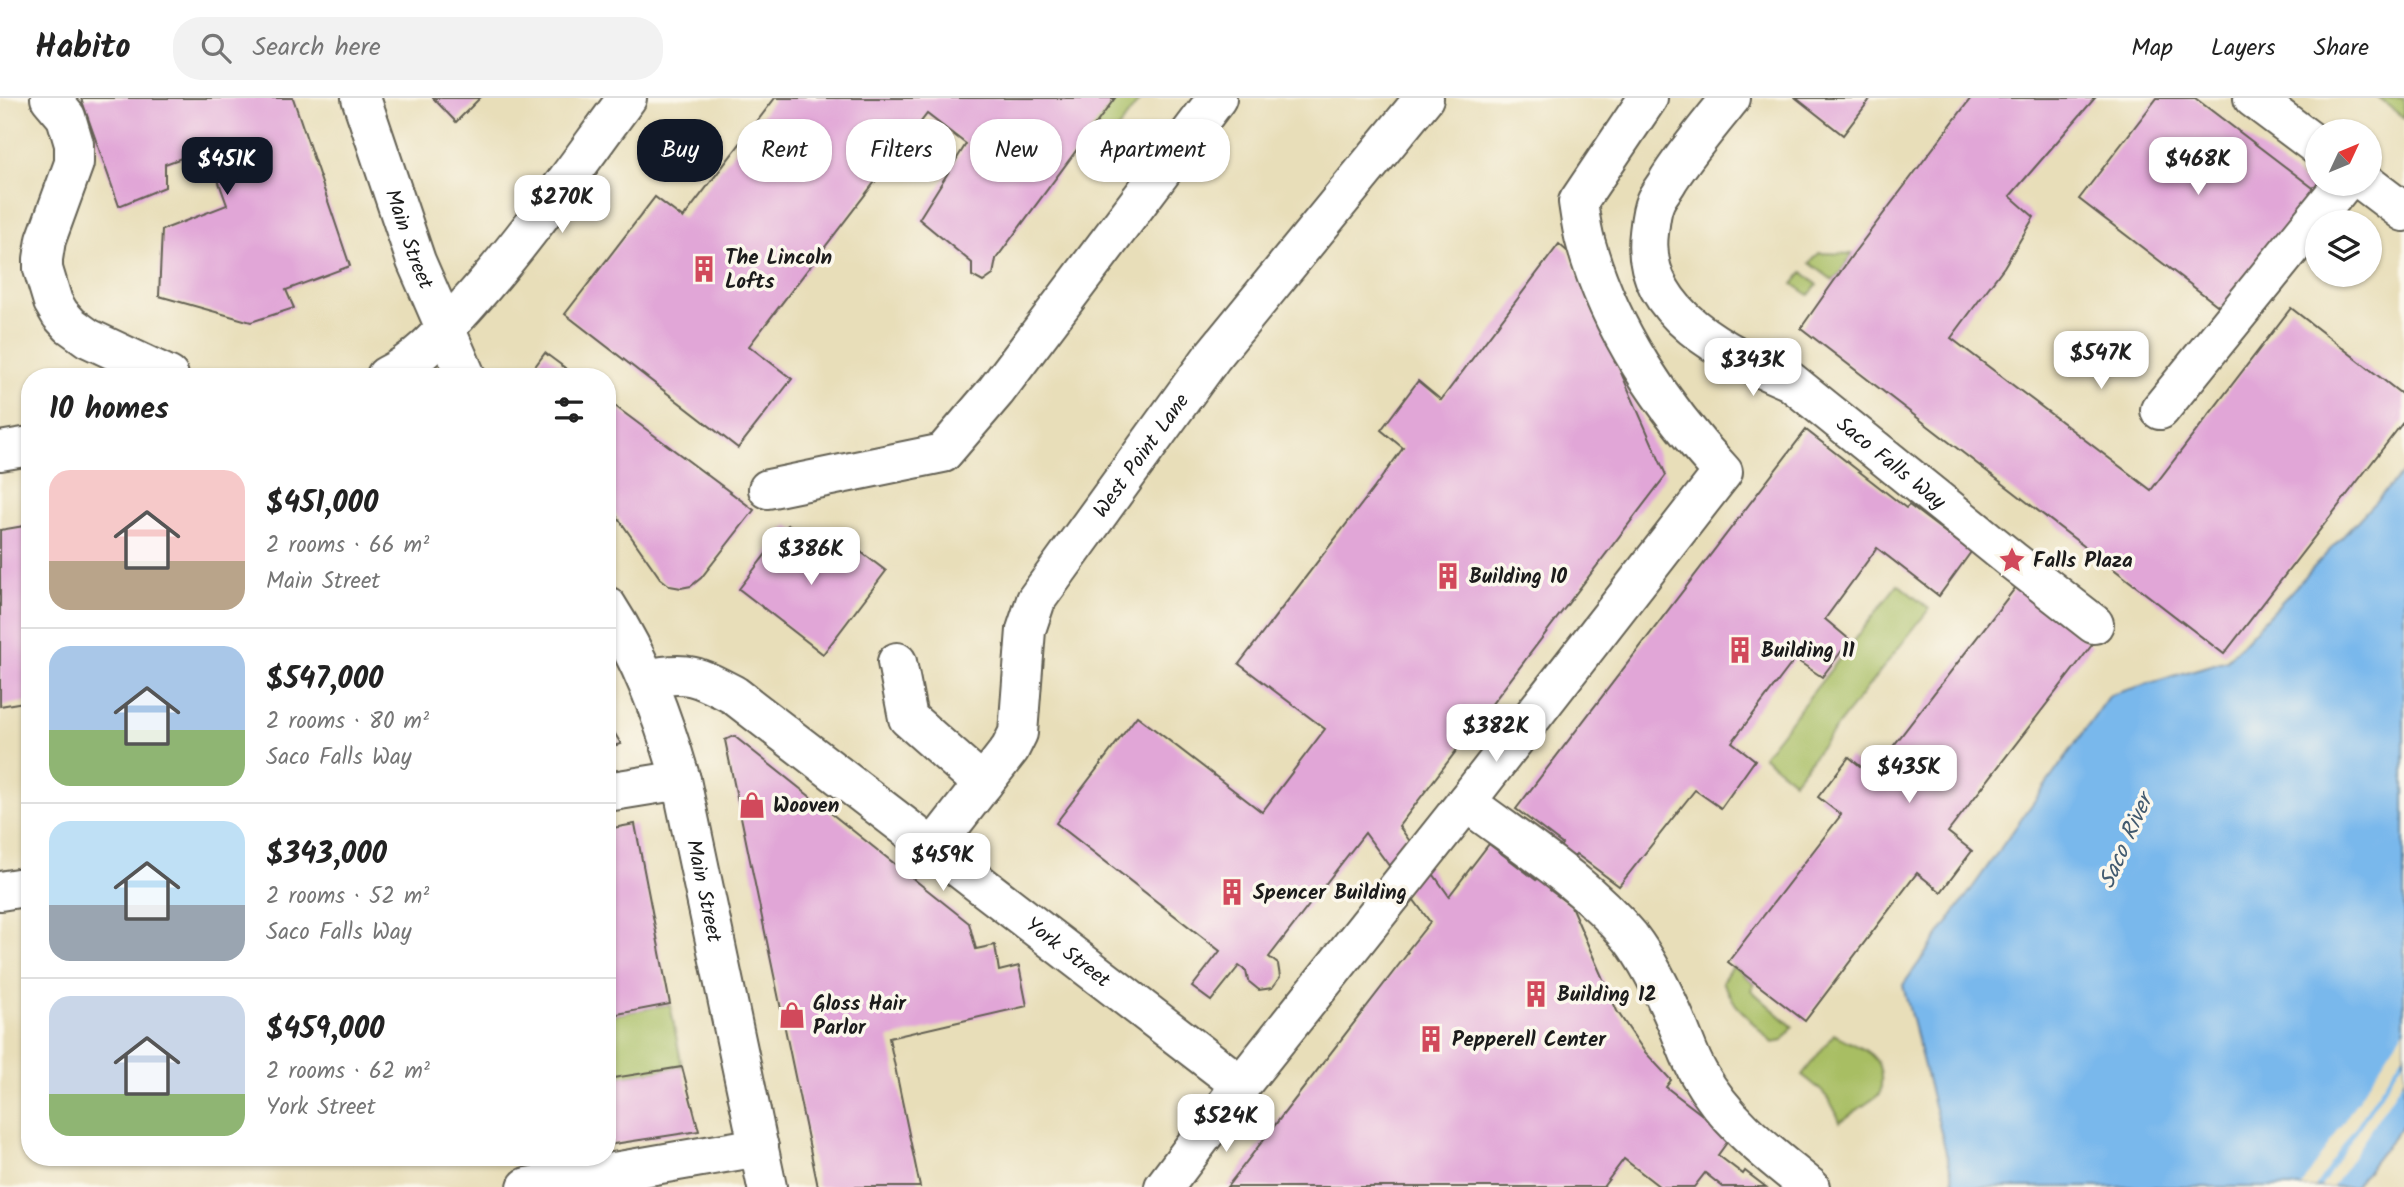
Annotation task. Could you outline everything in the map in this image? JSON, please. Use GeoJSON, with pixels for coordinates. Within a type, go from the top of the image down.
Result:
{"type":"FeatureCollection","features":[{"type":"Feature","properties":{"kind":"street"},"geometry":{"type":"LineString","coordinates":[[50,98],[66,117],[74,144],[74,163],[46,240],[43,269],[53,302],[65,320],[89,338],[152,368]]}},
{"type":"Feature","properties":{"kind":"street","name":"Main Street"},"geometry":{"type":"LineString","coordinates":[[361,98],[416,261],[462,368]]}},
{"type":"Feature","properties":{"kind":"street"},"geometry":{"type":"LineString","coordinates":[[401,368],[410,363],[445,329],[496,273],[627,98]]}},
{"type":"Feature","properties":{"kind":"street"},"geometry":{"type":"LineString","coordinates":[[768,489],[943,453],[996,391],[1217,98]]}},
{"type":"Feature","properties":{"kind":"street","name":"West Point Lane"},"geometry":{"type":"LineString","coordinates":[[933,848],[1010,749],[1018,733],[1026,630],[1036,600],[1212,357],[1424,98]]}},
{"type":"Feature","properties":{"kind":"street","name":"Saco Falls Way"},"geometry":{"type":"LineString","coordinates":[[1731,98],[1684,155],[1654,203],[1648,245],[1651,267],[1659,289],[1696,330],[1741,358],[1790,381],[2094,624]]}},
{"type":"Feature","properties":{"kind":"street"},"geometry":{"type":"LineString","coordinates":[[2253,98],[2305,137]]}},
{"type":"Feature","properties":{"kind":"street"},"geometry":{"type":"LineString","coordinates":[[1164,1187],[1241,1085],[1723,472],[1685,430],[1640,363],[1610,310],[1585,243],[1578,202],[1638,102]]}},
{"type":"Feature","properties":{"kind":"street"},"geometry":{"type":"LineString","coordinates":[[2382,195],[2404,212]]}},
{"type":"Feature","properties":{"kind":"street"},"geometry":{"type":"LineString","coordinates":[[2160,410],[2333,196]]}},
{"type":"Feature","properties":{"kind":"street"},"geometry":{"type":"LineString","coordinates":[[0,451],[21,448]]}},
{"type":"Feature","properties":{"kind":"street","name":"Main Street"},"geometry":{"type":"LineString","coordinates":[[616,621],[647,679],[670,740],[681,780],[767,1187]]}},
{"type":"Feature","properties":{"kind":"street"},"geometry":{"type":"LineString","coordinates":[[897,663],[908,718],[983,784]]}},
{"type":"Feature","properties":{"kind":"street","name":"York Street"},"geometry":{"type":"LineString","coordinates":[[647,679],[673,673],[704,679],[734,695],[1241,1085]]}},
{"type":"Feature","properties":{"kind":"street"},"geometry":{"type":"LineString","coordinates":[[616,791],[681,780]]}},
{"type":"Feature","properties":{"kind":"street"},"geometry":{"type":"LineString","coordinates":[[1466,802],[1599,904],[1630,938],[1652,972],[1698,1073],[1723,1112],[1750,1139],[1810,1187]]}},
{"type":"Feature","properties":{"kind":"street"},"geometry":{"type":"LineString","coordinates":[[0,891],[21,888]]}},
{"type":"Feature","properties":{"kind":"street"},"geometry":{"type":"LineString","coordinates":[[527,1187],[759,1147]]}},
{"type":"Feature","properties":{"kind":"green space"},"geometry":{"type":"Polygon","coordinates":[[[1110,98],[1141,98],[1125,119],[1091,119],[1110,98]]]}},
{"type":"Feature","properties":{"kind":"green space"},"geometry":{"type":"Polygon","coordinates":[[[2378,98],[2404,98],[2404,118],[2378,98]]]}},
{"type":"Feature","properties":{"kind":"green space"},"geometry":{"type":"Polygon","coordinates":[[[1819,253],[1853,254],[1834,281],[1810,263],[1819,253]]]}},
{"type":"Feature","properties":{"kind":"green space"},"geometry":{"type":"Polygon","coordinates":[[[1803,272],[1817,285],[1809,295],[1793,284],[1803,272]]]}},
{"type":"Feature","properties":{"kind":"green space"},"geometry":{"type":"Polygon","coordinates":[[[1898,584],[1929,609],[1794,781],[1763,756],[1898,584]]]}},
{"type":"Feature","properties":{"kind":"green space"},"geometry":{"type":"Polygon","coordinates":[[[1732,966],[1755,983],[1751,990],[1793,1027],[1783,1041],[1772,1043],[1736,1005],[1722,982],[1732,966]]]}},
{"type":"Feature","properties":{"kind":"green space"},"geometry":{"type":"Polygon","coordinates":[[[670,1004],[682,1067],[616,1078],[616,1014],[670,1004]]]}},
{"type":"Feature","properties":{"kind":"green space"},"geometry":{"type":"Polygon","coordinates":[[[1834,1034],[1871,1055],[1880,1069],[1881,1080],[1880,1094],[1840,1122],[1825,1095],[1802,1075],[1834,1034]]]}},
{"type":"Feature","properties":{"kind":"water","name":"Saco River"},"geometry":{"type":"Polygon","coordinates":[[[2404,471],[2404,1123],[2354,1187],[1955,1187],[1903,985],[2110,695],[2227,660],[2404,471]]]}},
{"type":"Feature","properties":{"kind":"pier"},"geometry":{"type":"Polygon","coordinates":[[[2404,1029],[2404,1053],[2315,1187],[2301,1187],[2404,1029]]]}},
{"type":"Feature","properties":{"kind":"pier"},"geometry":{"type":"Polygon","coordinates":[[[2404,1060],[2404,1078],[2333,1187],[2321,1187],[2404,1060]]]}},
{"type":"Feature","properties":{"kind":"building"},"geometry":{"type":"Polygon","coordinates":[[[81,98],[293,98],[350,266],[286,290],[294,308],[251,322],[159,296],[162,230],[227,205],[207,149],[165,164],[165,187],[119,206],[81,98]]]}},
{"type":"Feature","properties":{"kind":"building"},"geometry":{"type":"Polygon","coordinates":[[[433,98],[480,98],[456,122],[433,98]]]}},
{"type":"Feature","properties":{"kind":"building","name":"The Lincoln Lofts"},"geometry":{"type":"Polygon","coordinates":[[[775,98],[1115,98],[1099,119],[1076,119],[1076,151],[1062,170],[1062,119],[970,119],[970,182],[1053,182],[996,259],[993,275],[983,282],[972,276],[972,263],[919,219],[942,182],[956,182],[956,160],[966,144],[956,136],[956,119],[934,119],[927,114],[923,119],[846,119],[846,182],[875,182],[749,346],[792,379],[738,448],[565,314],[655,197],[683,218],[711,182],[723,182],[723,166],[737,148],[737,182],[832,182],[832,119],[759,119],[775,98]]]}},
{"type":"Feature","properties":{"kind":"building"},"geometry":{"type":"Polygon","coordinates":[[[1796,98],[1871,98],[1843,135],[1796,98]]]}},
{"type":"Feature","properties":{"kind":"building"},"geometry":{"type":"Polygon","coordinates":[[[1971,98],[2095,98],[2010,196],[2034,217],[2004,267],[1951,338],[2151,490],[2291,308],[2404,396],[2404,421],[2224,654],[1801,328],[1853,254],[1971,98]]]}},
{"type":"Feature","properties":{"kind":"building"},"geometry":{"type":"Polygon","coordinates":[[[2157,98],[2195,98],[2305,182],[2305,196],[2313,196],[2225,311],[2079,199],[2157,98]]]}},
{"type":"Feature","properties":{"kind":"building"},"geometry":{"type":"Polygon","coordinates":[[[1559,244],[1568,252],[1666,475],[1399,826],[1449,896],[1489,844],[1536,880],[1562,844],[1516,809],[1806,430],[1906,508],[1909,505],[1971,552],[1939,596],[1877,548],[1825,619],[1850,640],[1822,677],[1795,659],[1732,742],[1755,760],[1721,808],[1695,790],[1619,886],[1576,854],[1550,890],[1571,906],[1617,1011],[1644,1051],[1671,1080],[1666,1087],[1731,1137],[1718,1155],[1766,1187],[1723,1187],[1705,1173],[1694,1187],[1660,1187],[1624,1159],[1603,1187],[1227,1187],[1430,922],[1365,833],[1269,957],[1278,964],[1280,977],[1272,988],[1259,990],[1248,981],[1246,971],[1239,966],[1211,1001],[1192,987],[1220,951],[1056,823],[1137,716],[1262,812],[1325,729],[1239,664],[1403,448],[1381,430],[1418,381],[1441,400],[1559,244]]]}},
{"type":"Feature","properties":{"kind":"building"},"geometry":{"type":"Polygon","coordinates":[[[545,353],[565,368],[534,368],[545,353]]]}},
{"type":"Feature","properties":{"kind":"building"},"geometry":{"type":"Polygon","coordinates":[[[616,407],[754,510],[701,578],[691,586],[670,586],[660,578],[616,515],[616,407]]]}},
{"type":"Feature","properties":{"kind":"building"},"geometry":{"type":"Polygon","coordinates":[[[788,525],[839,564],[853,546],[886,571],[823,654],[739,589],[788,525]]]}},
{"type":"Feature","properties":{"kind":"building"},"geometry":{"type":"Polygon","coordinates":[[[21,526],[21,702],[0,706],[0,530],[21,526]]]}},
{"type":"Feature","properties":{"kind":"building"},"geometry":{"type":"Polygon","coordinates":[[[2016,587],[2092,645],[1948,832],[1972,851],[1941,892],[1917,873],[1805,1021],[1728,962],[1841,815],[1818,797],[1849,757],[1871,775],[2016,587]]]}},
{"type":"Feature","properties":{"kind":"building"},"geometry":{"type":"Polygon","coordinates":[[[734,736],[969,923],[976,949],[995,945],[999,971],[1019,966],[1027,1006],[889,1038],[920,1187],[818,1187],[725,740],[734,736]]]}},
{"type":"Feature","properties":{"kind":"building"},"geometry":{"type":"Polygon","coordinates":[[[635,824],[670,1004],[616,1014],[616,827],[635,824]]]}},
{"type":"Feature","properties":{"kind":"building"},"geometry":{"type":"Polygon","coordinates":[[[682,1067],[699,1131],[616,1144],[616,1078],[682,1067]]]}},
{"type":"Feature","properties":{"kind":"place","name":"The Lincoln Lofts"},"geometry":{"type":"Point","coordinates":[704,269]}},
{"type":"Feature","properties":{"kind":"place","name":"Falls Plaza"},"geometry":{"type":"Point","coordinates":[2012,560]}},
{"type":"Feature","properties":{"kind":"place","name":"Building 10"},"geometry":{"type":"Point","coordinates":[1448,576]}},
{"type":"Feature","properties":{"kind":"place","name":"Building 11"},"geometry":{"type":"Point","coordinates":[1740,650]}},
{"type":"Feature","properties":{"kind":"place","name":"Wooven"},"geometry":{"type":"Point","coordinates":[752,805]}},
{"type":"Feature","properties":{"kind":"place","name":"Spencer Building"},"geometry":{"type":"Point","coordinates":[1232,892]}},
{"type":"Feature","properties":{"kind":"place","name":"Building 12"},"geometry":{"type":"Point","coordinates":[1536,994]}},
{"type":"Feature","properties":{"kind":"place","name":"Gloss Hair Parlor"},"geometry":{"type":"Point","coordinates":[792,1015]}},
{"type":"Feature","properties":{"kind":"place","name":"Pepperell Center"},"geometry":{"type":"Point","coordinates":[1431,1039]}}]}
